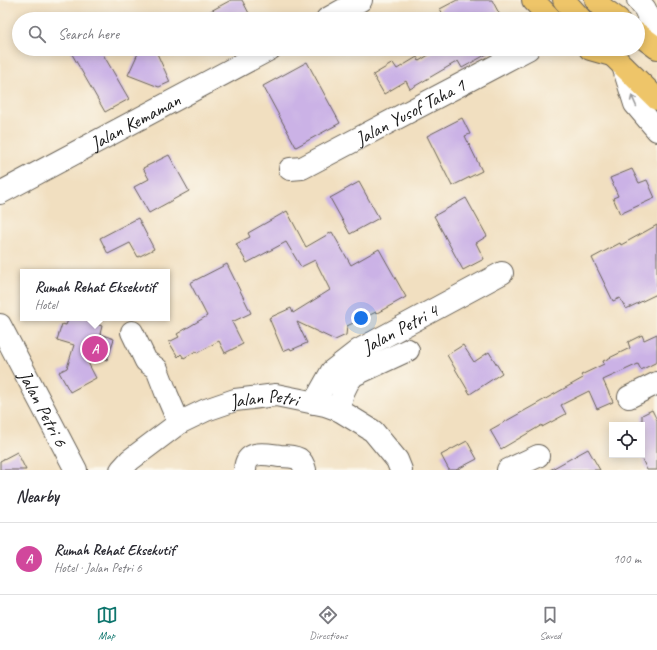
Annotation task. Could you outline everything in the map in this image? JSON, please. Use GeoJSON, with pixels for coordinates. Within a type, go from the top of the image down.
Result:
{"type":"FeatureCollection","features":[{"type":"Feature","properties":{"kind":"main road"},"geometry":{"type":"LineString","coordinates":[[564,0],[574,12]]}},
{"type":"Feature","properties":{"kind":"main road"},"geometry":{"type":"LineString","coordinates":[[645,39],[657,48]]}},
{"type":"Feature","properties":{"kind":"main road"},"geometry":{"type":"LineString","coordinates":[[613,57],[657,99]]}},
{"type":"Feature","properties":{"kind":"street"},"geometry":{"type":"LineString","coordinates":[[638,0],[645,9],[657,36]]}},
{"type":"Feature","properties":{"kind":"street"},"geometry":{"type":"LineString","coordinates":[[338,12],[351,3]]}},
{"type":"Feature","properties":{"kind":"street","name":"Jalan Kemaman"},"geometry":{"type":"LineString","coordinates":[[0,193],[257,56]]}},
{"type":"Feature","properties":{"kind":"street","name":"Jalan Yusof Taha 1"},"geometry":{"type":"LineString","coordinates":[[290,169],[302,168],[515,56]]}},
{"type":"Feature","properties":{"kind":"street"},"geometry":{"type":"LineString","coordinates":[[613,57],[635,104],[657,130]]}},
{"type":"Feature","properties":{"kind":"street","name":"Jalan Petri 4"},"geometry":{"type":"LineString","coordinates":[[314,403],[332,371],[359,350],[502,273]]}},
{"type":"Feature","properties":{"kind":"street","name":"Jalan Petri 6"},"geometry":{"type":"LineString","coordinates":[[0,326],[76,470]]}},
{"type":"Feature","properties":{"kind":"street"},"geometry":{"type":"LineString","coordinates":[[132,332],[146,361],[157,369],[179,423]]}},
{"type":"Feature","properties":{"kind":"street"},"geometry":{"type":"LineString","coordinates":[[339,410],[343,391],[347,382],[354,375],[408,350]]}},
{"type":"Feature","properties":{"kind":"street"},"geometry":{"type":"LineString","coordinates":[[629,397],[657,383]]}},
{"type":"Feature","properties":{"kind":"street","name":"Jalan Petri"},"geometry":{"type":"LineString","coordinates":[[121,470],[130,460],[179,423],[206,410],[235,400],[276,396],[314,403],[339,410],[374,431],[397,460],[401,470]]}},
{"type":"Feature","properties":{"kind":"street"},"geometry":{"type":"LineString","coordinates":[[245,470],[245,464],[248,459],[253,455],[260,454],[293,457],[300,460],[305,470]]}},
{"type":"Feature","properties":{"kind":"street"},"geometry":{"type":"LineString","coordinates":[[508,470],[538,456]]}},
{"type":"Feature","properties":{"kind":"building"},"geometry":{"type":"Polygon","coordinates":[[[231,0],[242,0],[248,12],[209,12],[231,0]]]}},
{"type":"Feature","properties":{"kind":"building"},"geometry":{"type":"Polygon","coordinates":[[[457,0],[492,0],[498,12],[442,12],[440,9],[457,0]]]}},
{"type":"Feature","properties":{"kind":"building"},"geometry":{"type":"Polygon","coordinates":[[[73,56],[104,56],[129,99],[105,112],[73,56]]]}},
{"type":"Feature","properties":{"kind":"building"},"geometry":{"type":"Polygon","coordinates":[[[137,56],[158,56],[170,82],[159,87],[128,75],[137,56]]]}},
{"type":"Feature","properties":{"kind":"building"},"geometry":{"type":"Polygon","coordinates":[[[427,56],[483,56],[462,68],[458,61],[410,89],[406,81],[384,94],[373,75],[393,63],[397,69],[417,57],[419,61],[427,56]]]}},
{"type":"Feature","properties":{"kind":"building"},"geometry":{"type":"Polygon","coordinates":[[[307,62],[340,123],[296,147],[263,86],[307,62]]]}},
{"type":"Feature","properties":{"kind":"building"},"geometry":{"type":"Polygon","coordinates":[[[462,118],[470,134],[465,136],[482,171],[452,186],[427,136],[462,118]]]}},
{"type":"Feature","properties":{"kind":"building"},"geometry":{"type":"Polygon","coordinates":[[[169,155],[189,191],[149,213],[134,187],[149,179],[143,168],[169,155]]]}},
{"type":"Feature","properties":{"kind":"building"},"geometry":{"type":"Polygon","coordinates":[[[632,169],[639,183],[647,180],[655,198],[620,214],[613,198],[618,196],[610,178],[632,169]]]}},
{"type":"Feature","properties":{"kind":"building"},"geometry":{"type":"Polygon","coordinates":[[[359,182],[379,218],[350,234],[330,198],[359,182]]]}},
{"type":"Feature","properties":{"kind":"building"},"geometry":{"type":"Polygon","coordinates":[[[466,198],[487,236],[476,243],[484,259],[463,270],[434,216],[466,198]]]}},
{"type":"Feature","properties":{"kind":"building"},"geometry":{"type":"Polygon","coordinates":[[[287,211],[306,247],[332,232],[351,265],[379,249],[406,297],[377,313],[376,312],[347,326],[346,335],[335,340],[297,322],[307,343],[291,350],[290,348],[283,351],[269,318],[291,308],[293,313],[330,290],[315,260],[301,267],[286,242],[247,263],[236,244],[250,237],[248,233],[287,211]]]}},
{"type":"Feature","properties":{"kind":"building"},"geometry":{"type":"Polygon","coordinates":[[[138,218],[154,249],[138,257],[130,243],[108,254],[100,238],[138,218]]]}},
{"type":"Feature","properties":{"kind":"building"},"geometry":{"type":"Polygon","coordinates":[[[657,225],[657,294],[626,309],[620,298],[613,301],[592,258],[620,243],[621,245],[657,225]]]}},
{"type":"Feature","properties":{"kind":"building"},"geometry":{"type":"Polygon","coordinates":[[[227,264],[251,313],[232,322],[243,344],[225,353],[219,341],[197,353],[196,351],[184,358],[181,354],[178,357],[169,342],[179,337],[177,334],[207,316],[190,283],[227,264]]]}},
{"type":"Feature","properties":{"kind":"building"},"geometry":{"type":"Polygon","coordinates":[[[68,321],[95,321],[94,323],[102,326],[100,334],[114,339],[107,360],[83,353],[96,378],[70,392],[59,372],[67,368],[74,345],[57,340],[62,324],[66,325],[68,321]]]}},
{"type":"Feature","properties":{"kind":"building"},"geometry":{"type":"Polygon","coordinates":[[[657,334],[657,362],[641,370],[638,364],[603,380],[613,402],[597,409],[589,391],[561,405],[566,414],[542,427],[542,425],[501,449],[490,430],[583,378],[581,375],[604,364],[603,361],[630,348],[628,342],[642,335],[644,340],[657,334]]]}},
{"type":"Feature","properties":{"kind":"building"},"geometry":{"type":"Polygon","coordinates":[[[463,345],[474,362],[489,352],[502,373],[470,394],[447,355],[463,345]]]}},
{"type":"Feature","properties":{"kind":"building"},"geometry":{"type":"Polygon","coordinates":[[[652,410],[657,420],[657,470],[647,470],[642,459],[645,458],[645,422],[642,422],[642,415],[652,410]]]}},
{"type":"Feature","properties":{"kind":"building"},"geometry":{"type":"Polygon","coordinates":[[[467,441],[477,459],[456,470],[449,470],[441,455],[467,441]]]}},
{"type":"Feature","properties":{"kind":"building"},"geometry":{"type":"Polygon","coordinates":[[[588,449],[600,470],[550,470],[588,449]]]}},
{"type":"Feature","properties":{"kind":"building"},"geometry":{"type":"Polygon","coordinates":[[[17,452],[26,470],[0,470],[0,461],[17,452]]]}},
{"type":"Feature","properties":{"kind":"place","name":"Rumah Rehat Eksekutif"},"geometry":{"type":"Point","coordinates":[95,349]}}]}
